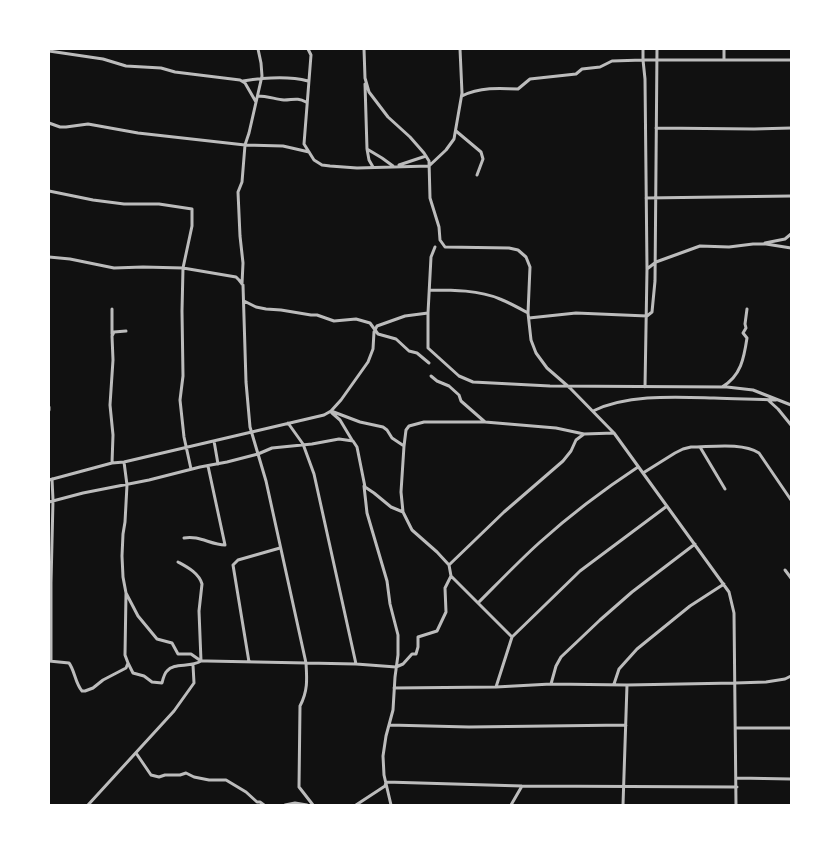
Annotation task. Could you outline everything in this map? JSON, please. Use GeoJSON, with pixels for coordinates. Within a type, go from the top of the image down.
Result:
{"type":"FeatureCollection","features":[{"type":"Feature","properties":{"kind":"street"},"geometry":{"type":"LineString","coordinates":[[258,49],[261,63],[261,79],[245,145],[242,182],[238,192],[243,263],[242,284],[244,301],[246,382],[250,427],[266,481],[306,663],[307,684],[305,696],[300,706],[298,787],[313,805]]}},
{"type":"Feature","properties":{"kind":"street"},"geometry":{"type":"LineString","coordinates":[[308,49],[311,55],[306,102],[304,144],[314,160],[322,165],[357,168],[429,166],[452,144],[456,131],[462,96],[460,49]]}},
{"type":"Feature","properties":{"kind":"street"},"geometry":{"type":"LineString","coordinates":[[364,49],[367,149],[368,160],[373,167]]}},
{"type":"Feature","properties":{"kind":"street"},"geometry":{"type":"LineString","coordinates":[[643,49],[645,79],[647,270],[645,387]]}},
{"type":"Feature","properties":{"kind":"street"},"geometry":{"type":"LineString","coordinates":[[529,318],[576,313],[646,316],[652,312],[655,263],[657,49]]}},
{"type":"Feature","properties":{"kind":"street"},"geometry":{"type":"LineString","coordinates":[[724,49],[724,60]]}},
{"type":"Feature","properties":{"kind":"street"},"geometry":{"type":"LineString","coordinates":[[49,51],[104,59],[126,66],[161,68],[176,72],[243,81],[261,79],[302,79],[308,81]]}},
{"type":"Feature","properties":{"kind":"street"},"geometry":{"type":"LineString","coordinates":[[462,96],[467,93],[496,88],[518,89],[530,79],[576,74],[582,69],[600,67],[612,61],[791,60]]}},
{"type":"Feature","properties":{"kind":"street"},"geometry":{"type":"LineString","coordinates":[[365,78],[369,92],[388,117],[410,137],[429,161],[430,198],[439,227],[440,240],[445,247],[509,248],[518,250],[526,256],[530,267],[528,313],[531,340],[536,352],[547,368],[568,386],[614,433],[729,592],[734,613],[737,778],[736,805]]}},
{"type":"Feature","properties":{"kind":"street"},"geometry":{"type":"LineString","coordinates":[[243,81],[256,102]]}},
{"type":"Feature","properties":{"kind":"street"},"geometry":{"type":"LineString","coordinates":[[258,96],[267,96],[283,100],[299,98],[306,102]]}},
{"type":"Feature","properties":{"kind":"street"},"geometry":{"type":"LineString","coordinates":[[49,123],[60,127],[88,124],[138,133],[245,145],[283,146],[309,152]]}},
{"type":"Feature","properties":{"kind":"street"},"geometry":{"type":"LineString","coordinates":[[656,128],[791,128]]}},
{"type":"Feature","properties":{"kind":"street"},"geometry":{"type":"LineString","coordinates":[[456,131],[481,152],[483,159],[477,175]]}},
{"type":"Feature","properties":{"kind":"street"},"geometry":{"type":"LineString","coordinates":[[367,149],[394,166]]}},
{"type":"Feature","properties":{"kind":"street"},"geometry":{"type":"LineString","coordinates":[[394,166],[426,156]]}},
{"type":"Feature","properties":{"kind":"street"},"geometry":{"type":"LineString","coordinates":[[49,192],[124,204],[160,204],[192,209],[192,226],[183,268],[183,376],[180,400],[186,447],[191,469]]}},
{"type":"Feature","properties":{"kind":"street"},"geometry":{"type":"LineString","coordinates":[[646,198],[791,196]]}},
{"type":"Feature","properties":{"kind":"street"},"geometry":{"type":"LineString","coordinates":[[647,270],[655,263],[700,246],[729,248],[785,239],[791,234]]}},
{"type":"Feature","properties":{"kind":"street"},"geometry":{"type":"LineString","coordinates":[[758,244],[791,248]]}},
{"type":"Feature","properties":{"kind":"street"},"geometry":{"type":"LineString","coordinates":[[435,247],[430,257],[428,348],[459,376],[473,382],[568,386],[722,387],[753,390],[791,405]]}},
{"type":"Feature","properties":{"kind":"street"},"geometry":{"type":"LineString","coordinates":[[49,257],[70,259],[114,268],[183,268],[236,277],[242,284]]}},
{"type":"Feature","properties":{"kind":"street"},"geometry":{"type":"LineString","coordinates":[[430,290],[467,292],[487,296],[499,299],[528,313]]}},
{"type":"Feature","properties":{"kind":"street"},"geometry":{"type":"LineString","coordinates":[[244,301],[256,307],[317,315],[334,321],[356,319],[370,323],[378,334],[396,339],[409,351],[417,354],[429,363]]}},
{"type":"Feature","properties":{"kind":"street"},"geometry":{"type":"LineString","coordinates":[[112,308],[113,360],[110,405],[113,435],[112,463]]}},
{"type":"Feature","properties":{"kind":"street"},"geometry":{"type":"LineString","coordinates":[[722,387],[731,382],[743,361],[747,338],[743,333],[746,328],[745,324],[747,309]]}},
{"type":"Feature","properties":{"kind":"street"},"geometry":{"type":"LineString","coordinates":[[128,663],[126,668],[103,680],[93,688],[82,691],[79,688],[74,672],[69,663],[50,661],[53,500],[50,479],[112,463],[124,462],[252,433],[331,412],[368,362],[373,349],[374,332],[377,326],[399,318],[428,313]]}},
{"type":"Feature","properties":{"kind":"street"},"geometry":{"type":"LineString","coordinates":[[112,334],[114,332],[126,331]]}},
{"type":"Feature","properties":{"kind":"street"},"geometry":{"type":"LineString","coordinates":[[431,376],[437,381],[449,386],[459,396],[461,401],[485,422]]}},
{"type":"Feature","properties":{"kind":"street"},"geometry":{"type":"LineString","coordinates":[[593,411],[613,402],[664,397],[780,401]]}},
{"type":"Feature","properties":{"kind":"street"},"geometry":{"type":"LineString","coordinates":[[768,400],[778,409],[791,425]]}},
{"type":"Feature","properties":{"kind":"street"},"geometry":{"type":"LineString","coordinates":[[331,412],[340,420],[357,447],[364,485],[367,513],[387,582],[392,611],[397,626],[399,643],[392,710],[383,756],[383,766],[391,805]]}},
{"type":"Feature","properties":{"kind":"street"},"geometry":{"type":"LineString","coordinates":[[331,412],[360,422],[383,427],[392,438],[404,446]]}},
{"type":"Feature","properties":{"kind":"street"},"geometry":{"type":"LineString","coordinates":[[512,637],[451,576],[449,565],[437,552],[412,530],[403,512],[401,492],[406,430],[409,426],[415,423],[485,422],[556,428],[584,434],[614,433]]}},
{"type":"Feature","properties":{"kind":"street"},"geometry":{"type":"LineString","coordinates":[[288,423],[303,444],[314,474],[356,664]]}},
{"type":"Feature","properties":{"kind":"street"},"geometry":{"type":"LineString","coordinates":[[449,565],[504,512],[563,461],[571,451],[576,440],[584,434]]}},
{"type":"Feature","properties":{"kind":"street"},"geometry":{"type":"LineString","coordinates":[[49,502],[218,464],[258,454],[272,448],[321,443],[339,439],[353,442]]}},
{"type":"Feature","properties":{"kind":"street"},"geometry":{"type":"LineString","coordinates":[[214,441],[218,464]]}},
{"type":"Feature","properties":{"kind":"street"},"geometry":{"type":"LineString","coordinates":[[643,474],[683,449],[700,447],[752,448],[759,453],[791,500]]}},
{"type":"Feature","properties":{"kind":"street"},"geometry":{"type":"LineString","coordinates":[[700,447],[725,489]]}},
{"type":"Feature","properties":{"kind":"street"},"geometry":{"type":"LineString","coordinates":[[124,462],[127,485],[122,556],[123,577],[126,593],[125,655],[133,673],[144,676],[152,682],[162,683],[166,671],[173,666],[193,665],[201,661],[356,664],[396,667],[402,664],[412,654],[416,654],[418,638],[437,630],[446,612],[445,588],[451,576]]}},
{"type":"Feature","properties":{"kind":"street"},"geometry":{"type":"LineString","coordinates":[[184,538],[190,537],[207,540],[218,545],[225,545],[208,466]]}},
{"type":"Feature","properties":{"kind":"street"},"geometry":{"type":"LineString","coordinates":[[478,603],[519,562],[562,524],[610,486],[638,467]]}},
{"type":"Feature","properties":{"kind":"street"},"geometry":{"type":"LineString","coordinates":[[364,485],[386,504],[403,512]]}},
{"type":"Feature","properties":{"kind":"street"},"geometry":{"type":"LineString","coordinates":[[496,686],[512,637],[580,571],[667,506]]}},
{"type":"Feature","properties":{"kind":"street"},"geometry":{"type":"LineString","coordinates":[[551,684],[556,666],[561,658],[572,647],[632,592],[695,544]]}},
{"type":"Feature","properties":{"kind":"street"},"geometry":{"type":"LineString","coordinates":[[249,662],[233,565],[238,560],[280,548]]}},
{"type":"Feature","properties":{"kind":"street"},"geometry":{"type":"LineString","coordinates":[[178,562],[196,574],[201,580],[202,584],[199,611],[201,661]]}},
{"type":"Feature","properties":{"kind":"street"},"geometry":{"type":"LineString","coordinates":[[785,570],[791,578]]}},
{"type":"Feature","properties":{"kind":"street"},"geometry":{"type":"LineString","coordinates":[[614,684],[619,669],[637,649],[690,606],[724,584]]}},
{"type":"Feature","properties":{"kind":"street"},"geometry":{"type":"LineString","coordinates":[[126,593],[138,616],[156,639],[172,643],[178,654],[191,654],[201,661]]}},
{"type":"Feature","properties":{"kind":"street"},"geometry":{"type":"LineString","coordinates":[[88,805],[174,711],[194,683],[193,665]]}},
{"type":"Feature","properties":{"kind":"street"},"geometry":{"type":"LineString","coordinates":[[394,688],[551,684],[627,685],[735,683],[766,682],[785,679],[791,676]]}},
{"type":"Feature","properties":{"kind":"street"},"geometry":{"type":"LineString","coordinates":[[622,805],[627,685]]}},
{"type":"Feature","properties":{"kind":"street"},"geometry":{"type":"LineString","coordinates":[[389,725],[469,727],[626,724]]}},
{"type":"Feature","properties":{"kind":"street"},"geometry":{"type":"LineString","coordinates":[[736,728],[791,728]]}},
{"type":"Feature","properties":{"kind":"street"},"geometry":{"type":"LineString","coordinates":[[136,753],[151,775],[159,777],[186,773],[194,777],[209,780],[226,780],[246,792],[256,802],[260,802],[264,805]]}},
{"type":"Feature","properties":{"kind":"street"},"geometry":{"type":"LineString","coordinates":[[737,778],[791,779]]}},
{"type":"Feature","properties":{"kind":"street"},"geometry":{"type":"LineString","coordinates":[[386,782],[522,786],[737,787]]}},
{"type":"Feature","properties":{"kind":"street"},"geometry":{"type":"LineString","coordinates":[[356,805],[385,786],[386,782]]}},
{"type":"Feature","properties":{"kind":"street"},"geometry":{"type":"LineString","coordinates":[[511,805],[522,786]]}},
{"type":"Feature","properties":{"kind":"street"},"geometry":{"type":"LineString","coordinates":[[285,805],[295,803],[307,805]]}}]}
